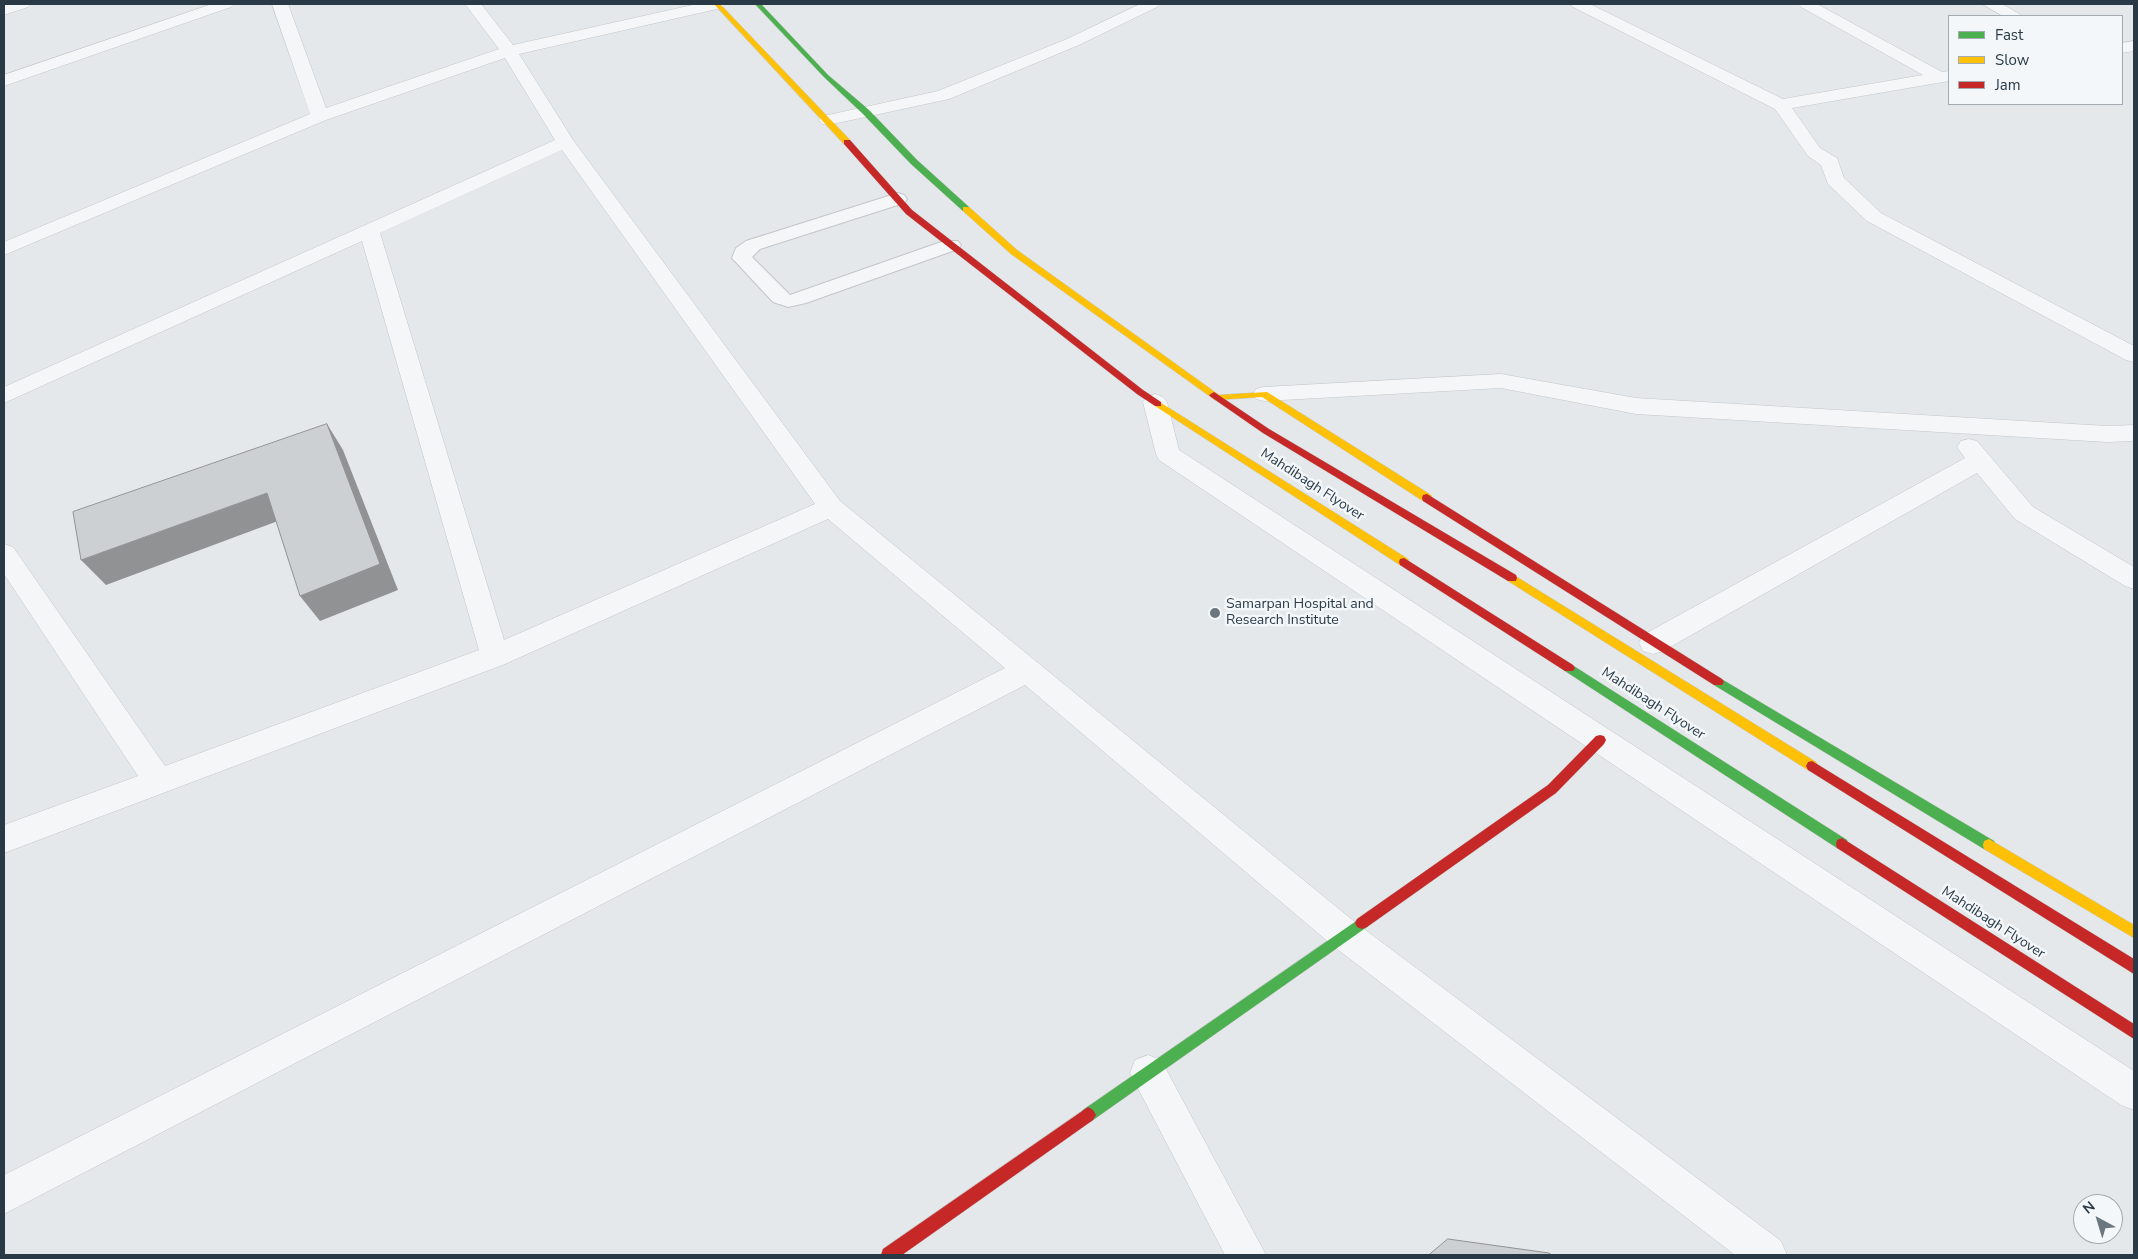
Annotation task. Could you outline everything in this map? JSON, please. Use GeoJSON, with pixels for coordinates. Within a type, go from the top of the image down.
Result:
{"type":"FeatureCollection","features":[{"type":"Feature","properties":{"kind":"main road","name":"Mahdibagh Flyover"},"geometry":{"type":"LineString","coordinates":[[717,4],[828,120],[909,212],[1155,402],[2134,1032]]}},
{"type":"Feature","properties":{"kind":"main road","name":"Mahdibagh Flyover"},"geometry":{"type":"LineString","coordinates":[[758,4],[826,76],[866,112],[914,162],[1014,252],[1218,398],[1266,431],[1538,594],[2134,967]]}},
{"type":"Feature","properties":{"kind":"main road"},"geometry":{"type":"LineString","coordinates":[[1218,398],[1264,394],[1653,643],[2134,932]]}},
{"type":"Feature","properties":{"kind":"main road"},"geometry":{"type":"LineString","coordinates":[[889,1255],[1552,789],[1600,740]]}},
{"type":"Feature","properties":{"kind":"street"},"geometry":{"type":"LineString","coordinates":[[4,10],[23,4]]}},
{"type":"Feature","properties":{"kind":"street"},"geometry":{"type":"LineString","coordinates":[[4,81],[226,4]]}},
{"type":"Feature","properties":{"kind":"street"},"geometry":{"type":"LineString","coordinates":[[280,4],[320,116]]}},
{"type":"Feature","properties":{"kind":"street"},"geometry":{"type":"LineString","coordinates":[[473,4],[509,51],[565,142],[831,508],[1344,934],[1767,1255]]}},
{"type":"Feature","properties":{"kind":"street"},"geometry":{"type":"LineString","coordinates":[[4,249],[320,116],[509,51],[717,4]]}},
{"type":"Feature","properties":{"kind":"street"},"geometry":{"type":"LineString","coordinates":[[828,120],[943,95],[1073,42],[1152,4]]}},
{"type":"Feature","properties":{"kind":"street"},"geometry":{"type":"LineString","coordinates":[[1578,4],[1781,105],[1814,152],[1830,162],[1835,180],[1874,217],[2134,355]]}},
{"type":"Feature","properties":{"kind":"street"},"geometry":{"type":"LineString","coordinates":[[1806,4],[1945,77]]}},
{"type":"Feature","properties":{"kind":"street"},"geometry":{"type":"LineString","coordinates":[[1990,4],[2013,15]]}},
{"type":"Feature","properties":{"kind":"street"},"geometry":{"type":"LineString","coordinates":[[1781,105],[1945,77]]}},
{"type":"Feature","properties":{"kind":"street"},"geometry":{"type":"LineString","coordinates":[[4,396],[565,142]]}},
{"type":"Feature","properties":{"kind":"street"},"geometry":{"type":"LineString","coordinates":[[369,231],[495,656]]}},
{"type":"Feature","properties":{"kind":"street"},"geometry":{"type":"LineString","coordinates":[[1264,394],[1501,381],[1636,406],[2107,434],[2134,433]]}},
{"type":"Feature","properties":{"kind":"street"},"geometry":{"type":"LineString","coordinates":[[1155,402],[1168,454],[2134,1092]]}},
{"type":"Feature","properties":{"kind":"street"},"geometry":{"type":"LineString","coordinates":[[1950,425],[2024,513],[2134,579]]}},
{"type":"Feature","properties":{"kind":"street"},"geometry":{"type":"LineString","coordinates":[[1653,643],[1980,460]]}},
{"type":"Feature","properties":{"kind":"street"},"geometry":{"type":"LineString","coordinates":[[4,839],[158,780],[495,656],[831,508]]}},
{"type":"Feature","properties":{"kind":"street"},"geometry":{"type":"LineString","coordinates":[[4,554],[158,780]]}},
{"type":"Feature","properties":{"kind":"street"},"geometry":{"type":"LineString","coordinates":[[4,1195],[1026,671]]}},
{"type":"Feature","properties":{"kind":"street"},"geometry":{"type":"LineString","coordinates":[[1148,1073],[1246,1255]]}},
{"type":"Feature","properties":{"kind":"lane"},"geometry":{"type":"LineString","coordinates":[[898,199],[753,245],[743,252],[742,258],[780,298],[788,301],[799,299],[951,244]]}},
{"type":"Feature","properties":{"kind":"building"},"geometry":{"type":"Polygon","coordinates":[[[327,424],[380,564],[300,596],[267,493],[81,560],[73,512],[327,424]]]}},
{"type":"Feature","properties":{"kind":"building"},"geometry":{"type":"Polygon","coordinates":[[[1448,1239],[1549,1253],[1552,1255],[1429,1255],[1448,1239]]]}},
{"type":"Feature","properties":{"kind":"traffic: fast"},"geometry":{"type":"LineString","coordinates":[[758,4],[826,76],[866,112],[914,162],[966,209]]}},
{"type":"Feature","properties":{"kind":"traffic: fast"},"geometry":{"type":"LineString","coordinates":[[1569,668],[1842,844]]}},
{"type":"Feature","properties":{"kind":"traffic: fast"},"geometry":{"type":"LineString","coordinates":[[1718,682],[1989,845]]}},
{"type":"Feature","properties":{"kind":"traffic: fast"},"geometry":{"type":"LineString","coordinates":[[1088,1115],[1362,923]]}},
{"type":"Feature","properties":{"kind":"traffic: slow"},"geometry":{"type":"LineString","coordinates":[[717,4],[847,142]]}},
{"type":"Feature","properties":{"kind":"traffic: slow"},"geometry":{"type":"LineString","coordinates":[[966,209],[1014,252],[1214,395]]}},
{"type":"Feature","properties":{"kind":"traffic: slow"},"geometry":{"type":"LineString","coordinates":[[1218,398],[1264,394],[1427,498]]}},
{"type":"Feature","properties":{"kind":"traffic: slow"},"geometry":{"type":"LineString","coordinates":[[1158,404],[1404,562]]}},
{"type":"Feature","properties":{"kind":"traffic: slow"},"geometry":{"type":"LineString","coordinates":[[1512,578],[1812,766]]}},
{"type":"Feature","properties":{"kind":"traffic: slow"},"geometry":{"type":"LineString","coordinates":[[1989,845],[2134,932]]}},
{"type":"Feature","properties":{"kind":"traffic: jam"},"geometry":{"type":"LineString","coordinates":[[847,142],[909,212],[1158,404]]}},
{"type":"Feature","properties":{"kind":"traffic: jam"},"geometry":{"type":"LineString","coordinates":[[1214,395],[1266,431],[1512,578]]}},
{"type":"Feature","properties":{"kind":"traffic: jam"},"geometry":{"type":"LineString","coordinates":[[1427,498],[1718,682]]}},
{"type":"Feature","properties":{"kind":"traffic: jam"},"geometry":{"type":"LineString","coordinates":[[1404,562],[1569,668]]}},
{"type":"Feature","properties":{"kind":"traffic: jam"},"geometry":{"type":"LineString","coordinates":[[1362,923],[1552,789],[1600,740]]}},
{"type":"Feature","properties":{"kind":"traffic: jam"},"geometry":{"type":"LineString","coordinates":[[1812,766],[2134,967]]}},
{"type":"Feature","properties":{"kind":"traffic: jam"},"geometry":{"type":"LineString","coordinates":[[1842,844],[2134,1032]]}},
{"type":"Feature","properties":{"kind":"traffic: jam"},"geometry":{"type":"LineString","coordinates":[[889,1255],[1088,1115]]}},
{"type":"Feature","properties":{"kind":"place","name":"Samarpan Hospital and Research Institute"},"geometry":{"type":"Point","coordinates":[1215,613]}}]}
